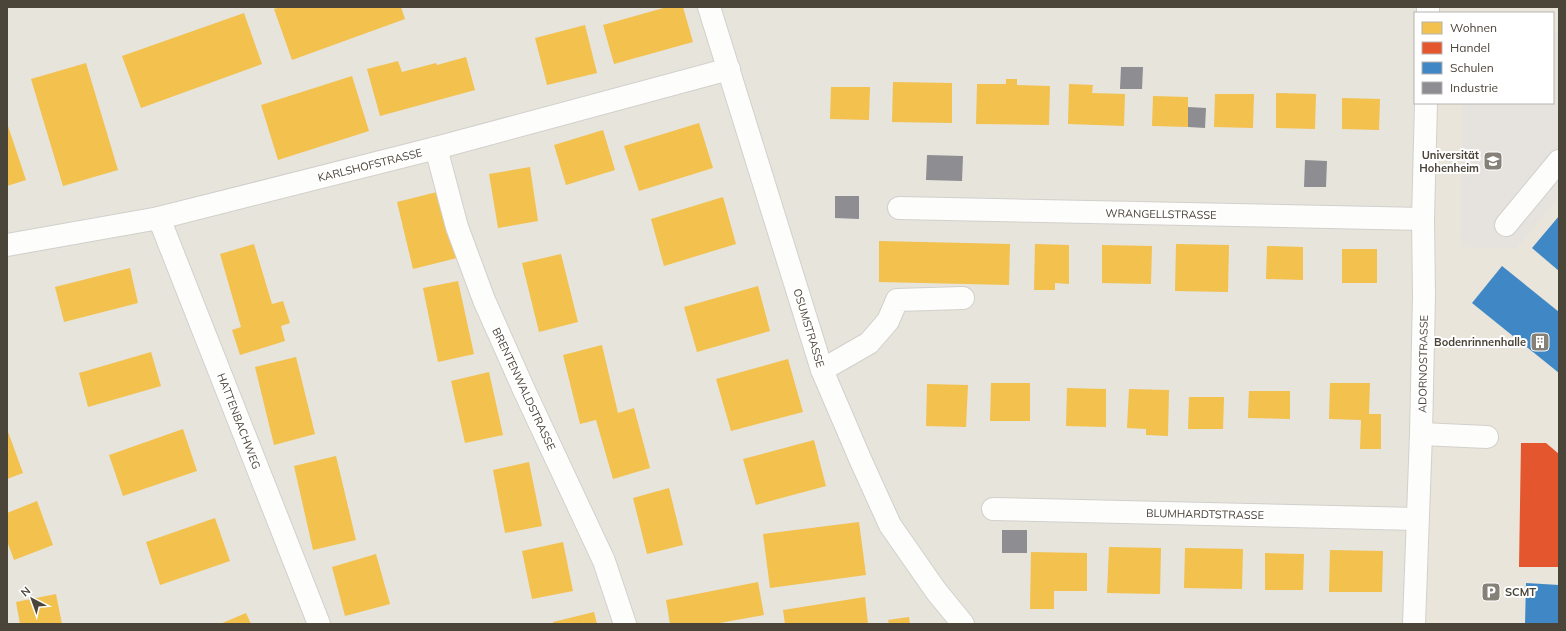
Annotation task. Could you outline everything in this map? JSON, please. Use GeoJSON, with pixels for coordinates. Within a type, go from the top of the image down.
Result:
{"type":"FeatureCollection","features":[{"type":"Feature","properties":{"kind":"street","name":"OSUMSTRASSE"},"geometry":{"type":"LineString","coordinates":[[709,7],[822,370],[890,525],[936,591],[964,624]]}},
{"type":"Feature","properties":{"kind":"street","name":"KARLSHOFSTRASSE"},"geometry":{"type":"LineString","coordinates":[[7,245],[160,218],[436,148],[729,69]]}},
{"type":"Feature","properties":{"kind":"street","name":"ADORNOSTRASSE"},"geometry":{"type":"LineString","coordinates":[[1414,624],[1421,434],[1424,296],[1423,219],[1426,104]]}},
{"type":"Feature","properties":{"kind":"street","name":"BRENTENWALDSTRASSE"},"geometry":{"type":"LineString","coordinates":[[436,148],[457,228],[484,300],[524,390],[604,560],[625,624]]}},
{"type":"Feature","properties":{"kind":"street"},"geometry":{"type":"LineString","coordinates":[[1506,225],[1559,161]]}},
{"type":"Feature","properties":{"kind":"street","name":"WRANGELLSTRASSE"},"geometry":{"type":"LineString","coordinates":[[899,208],[1423,219]]}},
{"type":"Feature","properties":{"kind":"street","name":"HATTENBACHWEG"},"geometry":{"type":"LineString","coordinates":[[160,218],[319,624]]}},
{"type":"Feature","properties":{"kind":"street"},"geometry":{"type":"LineString","coordinates":[[822,370],[868,343],[888,321],[897,300],[963,298]]}},
{"type":"Feature","properties":{"kind":"street"},"geometry":{"type":"LineString","coordinates":[[1421,434],[1487,437]]}},
{"type":"Feature","properties":{"kind":"street","name":"BLUMHARDTSTRASSE"},"geometry":{"type":"LineString","coordinates":[[993,509],[1417,519]]}},
{"type":"Feature","properties":{"kind":"shaded area"},"geometry":{"type":"Polygon","coordinates":[[[7,7],[1440,7],[1439,12],[1414,12],[1414,104],[1433,298],[1425,624],[7,624],[7,7]]]}},
{"type":"Feature","properties":{"kind":"shaded area"},"geometry":{"type":"Polygon","coordinates":[[[1439,7],[1559,7],[1559,624],[1425,624],[1433,298],[1432,104],[1554,104],[1554,12],[1438,12],[1439,7]]]}},
{"type":"Feature","properties":{"kind":"shaded area"},"geometry":{"type":"Polygon","coordinates":[[[1554,32],[1559,32],[1559,197],[1516,249],[1461,247],[1462,104],[1554,104],[1554,32]]]}},
{"type":"Feature","properties":{"kind":"building: Wohnen"},"geometry":{"type":"Polygon","coordinates":[[[280,7],[401,7],[405,19],[292,60],[274,9],[280,7]]]}},
{"type":"Feature","properties":{"kind":"building: Wohnen"},"geometry":{"type":"Polygon","coordinates":[[[667,7],[683,7],[693,42],[614,64],[603,25],[667,7]]]}},
{"type":"Feature","properties":{"kind":"building: Wohnen"},"geometry":{"type":"Polygon","coordinates":[[[244,13],[262,64],[141,108],[122,56],[244,13]]]}},
{"type":"Feature","properties":{"kind":"building: Wohnen"},"geometry":{"type":"Polygon","coordinates":[[[585,25],[597,73],[547,85],[535,38],[585,25]]]}},
{"type":"Feature","properties":{"kind":"building: Wohnen"},"geometry":{"type":"Polygon","coordinates":[[[466,57],[475,90],[380,116],[367,69],[398,61],[402,72],[466,57]]]}},
{"type":"Feature","properties":{"kind":"building: Wohnen"},"geometry":{"type":"Polygon","coordinates":[[[86,63],[118,170],[63,186],[31,79],[86,63]]]}},
{"type":"Feature","properties":{"kind":"building: Wohnen"},"geometry":{"type":"Polygon","coordinates":[[[352,76],[369,131],[278,160],[261,105],[352,76]]]}},
{"type":"Feature","properties":{"kind":"building: Wohnen"},"geometry":{"type":"Polygon","coordinates":[[[1006,79],[1017,79],[1017,85],[1050,86],[1049,125],[976,124],[977,84],[1006,84],[1006,79]]]}},
{"type":"Feature","properties":{"kind":"building: Wohnen"},"geometry":{"type":"Polygon","coordinates":[[[893,82],[952,83],[952,123],[892,122],[893,82]]]}},
{"type":"Feature","properties":{"kind":"building: Wohnen"},"geometry":{"type":"Polygon","coordinates":[[[1069,84],[1093,85],[1092,93],[1125,94],[1124,126],[1068,124],[1069,84]]]}},
{"type":"Feature","properties":{"kind":"building: Wohnen"},"geometry":{"type":"Polygon","coordinates":[[[831,87],[870,87],[869,120],[830,119],[831,87]]]}},
{"type":"Feature","properties":{"kind":"building: Wohnen"},"geometry":{"type":"Polygon","coordinates":[[[1276,93],[1316,94],[1315,129],[1276,128],[1276,93]]]}},
{"type":"Feature","properties":{"kind":"building: Wohnen"},"geometry":{"type":"Polygon","coordinates":[[[1215,94],[1254,94],[1253,128],[1214,127],[1215,94]]]}},
{"type":"Feature","properties":{"kind":"building: Wohnen"},"geometry":{"type":"Polygon","coordinates":[[[1153,96],[1188,97],[1188,127],[1152,126],[1153,96]]]}},
{"type":"Feature","properties":{"kind":"building: Wohnen"},"geometry":{"type":"Polygon","coordinates":[[[1342,98],[1380,99],[1379,130],[1342,129],[1342,98]]]}},
{"type":"Feature","properties":{"kind":"building: Wohnen"},"geometry":{"type":"Polygon","coordinates":[[[7,123],[26,180],[7,186],[7,123]]]}},
{"type":"Feature","properties":{"kind":"building: Wohnen"},"geometry":{"type":"Polygon","coordinates":[[[699,123],[713,168],[639,191],[624,146],[699,123]]]}},
{"type":"Feature","properties":{"kind":"building: Wohnen"},"geometry":{"type":"Polygon","coordinates":[[[603,130],[615,170],[566,185],[554,145],[603,130]]]}},
{"type":"Feature","properties":{"kind":"building: Wohnen"},"geometry":{"type":"Polygon","coordinates":[[[530,167],[538,221],[498,228],[489,174],[530,167]]]}},
{"type":"Feature","properties":{"kind":"building: Wohnen"},"geometry":{"type":"Polygon","coordinates":[[[441,191],[457,258],[413,269],[397,202],[441,191]]]}},
{"type":"Feature","properties":{"kind":"building: Wohnen"},"geometry":{"type":"Polygon","coordinates":[[[723,197],[736,244],[664,266],[651,219],[723,197]]]}},
{"type":"Feature","properties":{"kind":"building: Wohnen"},"geometry":{"type":"Polygon","coordinates":[[[879,241],[1010,244],[1009,285],[879,282],[879,241]]]}},
{"type":"Feature","properties":{"kind":"building: Wohnen"},"geometry":{"type":"Polygon","coordinates":[[[254,244],[272,304],[283,301],[290,323],[281,326],[285,341],[240,355],[232,330],[241,327],[220,254],[254,244]]]}},
{"type":"Feature","properties":{"kind":"building: Wohnen"},"geometry":{"type":"Polygon","coordinates":[[[1035,244],[1069,245],[1069,284],[1055,283],[1055,290],[1034,290],[1035,244]]]}},
{"type":"Feature","properties":{"kind":"building: Wohnen"},"geometry":{"type":"Polygon","coordinates":[[[1176,244],[1229,245],[1228,292],[1175,291],[1176,244]]]}},
{"type":"Feature","properties":{"kind":"building: Wohnen"},"geometry":{"type":"Polygon","coordinates":[[[1102,245],[1152,246],[1151,284],[1102,283],[1102,245]]]}},
{"type":"Feature","properties":{"kind":"building: Wohnen"},"geometry":{"type":"Polygon","coordinates":[[[1267,246],[1303,247],[1303,280],[1266,279],[1267,246]]]}},
{"type":"Feature","properties":{"kind":"building: Wohnen"},"geometry":{"type":"Polygon","coordinates":[[[1342,249],[1377,249],[1377,283],[1342,283],[1342,249]]]}},
{"type":"Feature","properties":{"kind":"building: Wohnen"},"geometry":{"type":"Polygon","coordinates":[[[561,254],[578,322],[539,332],[522,263],[561,254]]]}},
{"type":"Feature","properties":{"kind":"building: Wohnen"},"geometry":{"type":"Polygon","coordinates":[[[130,268],[138,303],[64,322],[55,287],[130,268]]]}},
{"type":"Feature","properties":{"kind":"building: Wohnen"},"geometry":{"type":"Polygon","coordinates":[[[458,281],[474,354],[438,362],[423,288],[458,281]]]}},
{"type":"Feature","properties":{"kind":"building: Wohnen"},"geometry":{"type":"Polygon","coordinates":[[[758,286],[770,331],[697,352],[684,307],[758,286]]]}},
{"type":"Feature","properties":{"kind":"building: Wohnen"},"geometry":{"type":"Polygon","coordinates":[[[602,345],[618,413],[634,408],[650,468],[613,479],[596,420],[580,424],[563,355],[602,345]]]}},
{"type":"Feature","properties":{"kind":"building: Wohnen"},"geometry":{"type":"Polygon","coordinates":[[[151,352],[161,386],[88,407],[79,373],[151,352]]]}},
{"type":"Feature","properties":{"kind":"building: Wohnen"},"geometry":{"type":"Polygon","coordinates":[[[296,357],[315,434],[274,445],[255,367],[296,357]]]}},
{"type":"Feature","properties":{"kind":"building: Wohnen"},"geometry":{"type":"Polygon","coordinates":[[[788,359],[803,412],[731,431],[716,379],[788,359]]]}},
{"type":"Feature","properties":{"kind":"building: Wohnen"},"geometry":{"type":"Polygon","coordinates":[[[489,372],[503,435],[465,443],[451,381],[489,372]]]}},
{"type":"Feature","properties":{"kind":"building: Wohnen"},"geometry":{"type":"Polygon","coordinates":[[[991,383],[1030,383],[1030,421],[990,421],[991,383]]]}},
{"type":"Feature","properties":{"kind":"building: Wohnen"},"geometry":{"type":"Polygon","coordinates":[[[1330,383],[1370,383],[1369,414],[1381,414],[1381,449],[1360,449],[1361,420],[1329,419],[1330,383]]]}},
{"type":"Feature","properties":{"kind":"building: Wohnen"},"geometry":{"type":"Polygon","coordinates":[[[927,384],[968,385],[966,427],[926,426],[927,384]]]}},
{"type":"Feature","properties":{"kind":"building: Wohnen"},"geometry":{"type":"Polygon","coordinates":[[[1067,388],[1106,389],[1106,427],[1066,426],[1067,388]]]}},
{"type":"Feature","properties":{"kind":"building: Wohnen"},"geometry":{"type":"Polygon","coordinates":[[[1129,389],[1169,390],[1168,436],[1146,435],[1146,429],[1127,428],[1129,389]]]}},
{"type":"Feature","properties":{"kind":"building: Wohnen"},"geometry":{"type":"Polygon","coordinates":[[[1249,391],[1290,391],[1290,419],[1248,418],[1249,391]]]}},
{"type":"Feature","properties":{"kind":"building: Wohnen"},"geometry":{"type":"Polygon","coordinates":[[[1189,397],[1224,397],[1223,429],[1188,429],[1189,397]]]}},
{"type":"Feature","properties":{"kind":"building: Wohnen"},"geometry":{"type":"Polygon","coordinates":[[[7,429],[23,473],[7,479],[7,429]]]}},
{"type":"Feature","properties":{"kind":"building: Wohnen"},"geometry":{"type":"Polygon","coordinates":[[[183,429],[197,471],[123,496],[109,455],[183,429]]]}},
{"type":"Feature","properties":{"kind":"building: Wohnen"},"geometry":{"type":"Polygon","coordinates":[[[814,440],[826,486],[756,505],[743,459],[814,440]]]}},
{"type":"Feature","properties":{"kind":"building: Wohnen"},"geometry":{"type":"Polygon","coordinates":[[[336,456],[356,540],[313,550],[294,466],[336,456]]]}},
{"type":"Feature","properties":{"kind":"building: Wohnen"},"geometry":{"type":"Polygon","coordinates":[[[529,462],[542,526],[505,533],[493,470],[529,462]]]}},
{"type":"Feature","properties":{"kind":"building: Wohnen"},"geometry":{"type":"Polygon","coordinates":[[[669,488],[683,545],[647,554],[633,498],[669,488]]]}},
{"type":"Feature","properties":{"kind":"building: Wohnen"},"geometry":{"type":"Polygon","coordinates":[[[37,501],[53,545],[14,560],[7,541],[7,513],[37,501]]]}},
{"type":"Feature","properties":{"kind":"building: Wohnen"},"geometry":{"type":"Polygon","coordinates":[[[215,518],[230,561],[160,585],[146,542],[215,518]]]}},
{"type":"Feature","properties":{"kind":"building: Wohnen"},"geometry":{"type":"Polygon","coordinates":[[[859,522],[866,575],[770,588],[763,534],[859,522]]]}},
{"type":"Feature","properties":{"kind":"building: Wohnen"},"geometry":{"type":"Polygon","coordinates":[[[563,542],[573,591],[532,599],[522,551],[563,542]]]}},
{"type":"Feature","properties":{"kind":"building: Wohnen"},"geometry":{"type":"Polygon","coordinates":[[[1109,547],[1161,548],[1160,594],[1107,593],[1109,547]]]}},
{"type":"Feature","properties":{"kind":"building: Wohnen"},"geometry":{"type":"Polygon","coordinates":[[[1185,548],[1243,549],[1242,589],[1184,588],[1185,548]]]}},
{"type":"Feature","properties":{"kind":"building: Wohnen"},"geometry":{"type":"Polygon","coordinates":[[[1330,550],[1383,551],[1382,592],[1329,592],[1330,550]]]}},
{"type":"Feature","properties":{"kind":"building: Wohnen"},"geometry":{"type":"Polygon","coordinates":[[[1031,552],[1087,553],[1087,591],[1054,591],[1054,609],[1030,609],[1031,552]]]}},
{"type":"Feature","properties":{"kind":"building: Wohnen"},"geometry":{"type":"Polygon","coordinates":[[[1265,553],[1304,554],[1303,590],[1265,590],[1265,553]]]}},
{"type":"Feature","properties":{"kind":"building: Wohnen"},"geometry":{"type":"Polygon","coordinates":[[[376,554],[390,604],[345,616],[332,567],[376,554]]]}},
{"type":"Feature","properties":{"kind":"building: Wohnen"},"geometry":{"type":"Polygon","coordinates":[[[758,582],[764,615],[714,624],[670,624],[666,600],[758,582]]]}},
{"type":"Feature","properties":{"kind":"building: Wohnen"},"geometry":{"type":"Polygon","coordinates":[[[56,594],[62,624],[20,624],[16,602],[56,594]]]}},
{"type":"Feature","properties":{"kind":"building: Wohnen"},"geometry":{"type":"Polygon","coordinates":[[[865,597],[868,624],[785,624],[783,610],[865,597]]]}},
{"type":"Feature","properties":{"kind":"building: Wohnen"},"geometry":{"type":"Polygon","coordinates":[[[594,612],[597,624],[553,624],[553,622],[594,612]]]}},
{"type":"Feature","properties":{"kind":"building: Wohnen"},"geometry":{"type":"Polygon","coordinates":[[[246,613],[251,624],[220,624],[246,613]]]}},
{"type":"Feature","properties":{"kind":"building: Wohnen"},"geometry":{"type":"Polygon","coordinates":[[[909,617],[910,624],[889,624],[888,620],[909,617]]]}},
{"type":"Feature","properties":{"kind":"building: Handel"},"geometry":{"type":"Polygon","coordinates":[[[1521,443],[1546,443],[1559,454],[1559,567],[1519,567],[1521,443]]]}},
{"type":"Feature","properties":{"kind":"building: Schulen"},"geometry":{"type":"Polygon","coordinates":[[[1559,216],[1559,271],[1532,248],[1559,216]]]}},
{"type":"Feature","properties":{"kind":"building: Schulen","name":"Bodenrinnenhalle"},"geometry":{"type":"Polygon","coordinates":[[[1502,266],[1559,312],[1559,373],[1472,303],[1502,266]]]}},
{"type":"Feature","properties":{"kind":"building: Schulen"},"geometry":{"type":"Polygon","coordinates":[[[1526,583],[1559,585],[1559,624],[1525,624],[1526,583]]]}},
{"type":"Feature","properties":{"kind":"building: Industrie"},"geometry":{"type":"Polygon","coordinates":[[[1121,67],[1143,67],[1142,89],[1120,89],[1121,67]]]}},
{"type":"Feature","properties":{"kind":"building: Industrie"},"geometry":{"type":"Polygon","coordinates":[[[1188,107],[1206,108],[1205,128],[1188,127],[1188,107]]]}},
{"type":"Feature","properties":{"kind":"building: Industrie"},"geometry":{"type":"Polygon","coordinates":[[[927,155],[963,156],[962,181],[926,180],[927,155]]]}},
{"type":"Feature","properties":{"kind":"building: Industrie"},"geometry":{"type":"Polygon","coordinates":[[[1305,160],[1327,161],[1326,187],[1304,187],[1305,160]]]}},
{"type":"Feature","properties":{"kind":"building: Industrie"},"geometry":{"type":"Polygon","coordinates":[[[835,196],[859,196],[859,219],[835,218],[835,196]]]}},
{"type":"Feature","properties":{"kind":"building: Industrie"},"geometry":{"type":"Polygon","coordinates":[[[1002,530],[1027,530],[1027,553],[1002,553],[1002,530]]]}},
{"type":"Feature","properties":{"kind":"place","name":"Universität Hohenheim"},"geometry":{"type":"Point","coordinates":[1493,161]}},
{"type":"Feature","properties":{"kind":"place","name":"Bodenrinnenhalle"},"geometry":{"type":"Point","coordinates":[1540,342]}},
{"type":"Feature","properties":{"kind":"place","name":"SCMT"},"geometry":{"type":"Point","coordinates":[1491,592]}}]}
